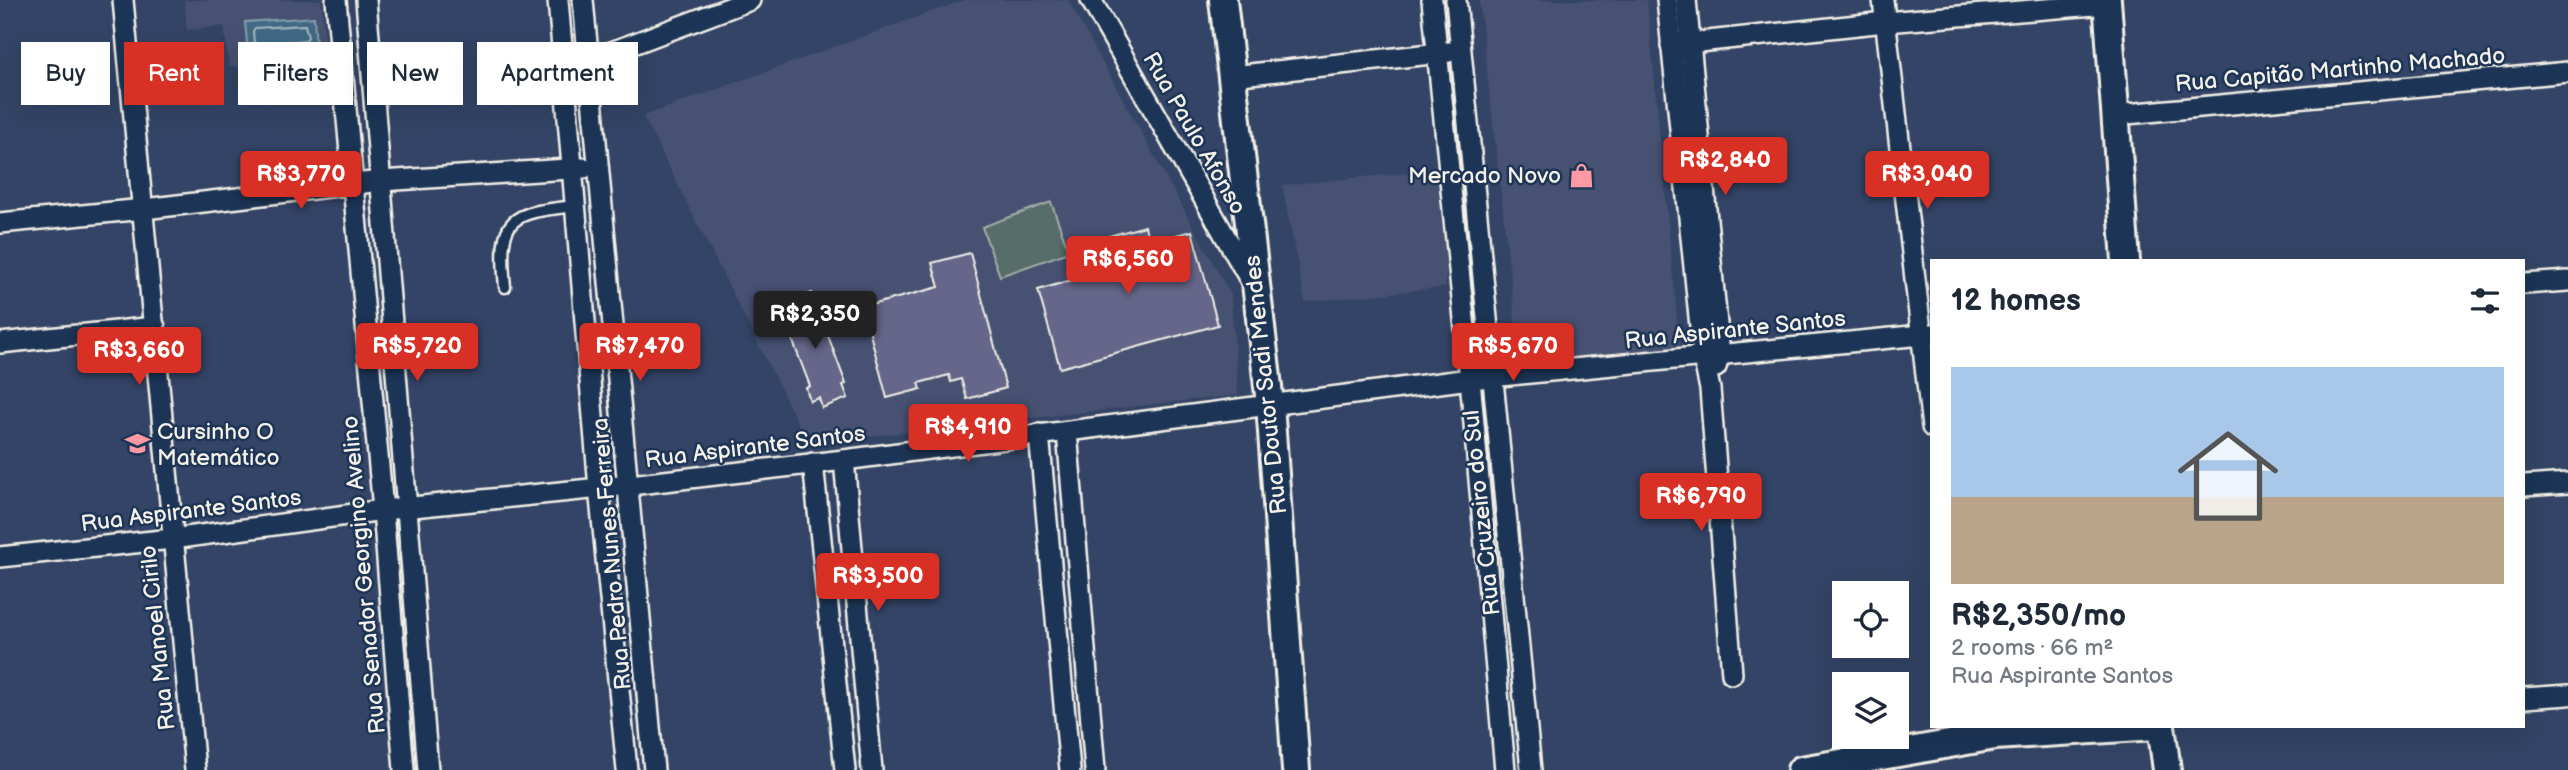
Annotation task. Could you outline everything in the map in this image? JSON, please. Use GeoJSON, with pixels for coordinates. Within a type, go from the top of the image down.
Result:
{"type":"FeatureCollection","features":[{"type":"Feature","properties":{"kind":"street","name":"Rua Manoel Cirilo"},"geometry":{"type":"LineString","coordinates":[[123,0],[195,770]]}},
{"type":"Feature","properties":{"kind":"street","name":"Rua Senador Georgino Avelino"},"geometry":{"type":"LineString","coordinates":[[336,0],[404,770]]}},
{"type":"Feature","properties":{"kind":"street"},"geometry":{"type":"LineString","coordinates":[[366,0],[428,770]]}},
{"type":"Feature","properties":{"kind":"street","name":"Rua Pedro Nunes Ferreira"},"geometry":{"type":"LineString","coordinates":[[558,0],[563,42]]}},
{"type":"Feature","properties":{"kind":"street","name":"Rua Pedro Nunes Ferreira"},"geometry":{"type":"LineString","coordinates":[[583,0],[587,42]]}},
{"type":"Feature","properties":{"kind":"street"},"geometry":{"type":"LineString","coordinates":[[638,43],[750,0]]}},
{"type":"Feature","properties":{"kind":"street","name":"Rua Paulo Afonso"},"geometry":{"type":"LineString","coordinates":[[1091,0],[1256,290]]}},
{"type":"Feature","properties":{"kind":"street","name":"Rua Doutor Sadi Mendes"},"geometry":{"type":"LineString","coordinates":[[1223,0],[1270,404],[1296,770]]}},
{"type":"Feature","properties":{"kind":"street","name":"Rua Cruzeiro do Sul"},"geometry":{"type":"LineString","coordinates":[[1433,0],[1505,770]]}},
{"type":"Feature","properties":{"kind":"street","name":"Rua Cruzeiro do Sul"},"geometry":{"type":"LineString","coordinates":[[1456,0],[1531,770]]}},
{"type":"Feature","properties":{"kind":"street"},"geometry":{"type":"LineString","coordinates":[[1667,0],[1681,44],[1712,356],[1710,388],[1732,674]]}},
{"type":"Feature","properties":{"kind":"street"},"geometry":{"type":"LineString","coordinates":[[1681,44],[1686,0]]}},
{"type":"Feature","properties":{"kind":"street"},"geometry":{"type":"LineString","coordinates":[[1882,0],[1927,335],[1930,390]]}},
{"type":"Feature","properties":{"kind":"street"},"geometry":{"type":"LineString","coordinates":[[1681,44],[2107,2],[2126,259]]}},
{"type":"Feature","properties":{"kind":"street"},"geometry":{"type":"LineString","coordinates":[[1232,76],[1461,51]]}},
{"type":"Feature","properties":{"kind":"street","name":"Rua Capitão Martinho Machado"},"geometry":{"type":"LineString","coordinates":[[2116,115],[2568,72]]}},
{"type":"Feature","properties":{"kind":"street","name":"Rua Pedro Nunes Ferreira"},"geometry":{"type":"LineString","coordinates":[[569,105],[599,488],[627,770]]}},
{"type":"Feature","properties":{"kind":"street","name":"Rua Pedro Nunes Ferreira"},"geometry":{"type":"LineString","coordinates":[[594,105],[654,770]]}},
{"type":"Feature","properties":{"kind":"street"},"geometry":{"type":"LineString","coordinates":[[0,223],[381,181],[600,166]]}},
{"type":"Feature","properties":{"kind":"street"},"geometry":{"type":"LineString","coordinates":[[2525,284],[2568,281]]}},
{"type":"Feature","properties":{"kind":"street"},"geometry":{"type":"LineString","coordinates":[[0,343],[155,327]]}},
{"type":"Feature","properties":{"kind":"street","name":"Rua Aspirante Santos"},"geometry":{"type":"LineString","coordinates":[[0,557],[172,538],[407,507],[844,460],[1470,379],[1927,335]]}},
{"type":"Feature","properties":{"kind":"street"},"geometry":{"type":"LineString","coordinates":[[1067,432],[1095,770]]}},
{"type":"Feature","properties":{"kind":"street"},"geometry":{"type":"LineString","coordinates":[[1040,434],[1069,770]]}},
{"type":"Feature","properties":{"kind":"street"},"geometry":{"type":"LineString","coordinates":[[1476,459],[1500,456]]}},
{"type":"Feature","properties":{"kind":"street"},"geometry":{"type":"LineString","coordinates":[[844,460],[873,770]]}},
{"type":"Feature","properties":{"kind":"street"},"geometry":{"type":"LineString","coordinates":[[813,463],[845,770]]}},
{"type":"Feature","properties":{"kind":"street"},"geometry":{"type":"LineString","coordinates":[[2525,486],[2568,483]]}},
{"type":"Feature","properties":{"kind":"street"},"geometry":{"type":"LineString","coordinates":[[1492,627],[1517,625]]}},
{"type":"Feature","properties":{"kind":"street"},"geometry":{"type":"LineString","coordinates":[[2525,698],[2568,695]]}},
{"type":"Feature","properties":{"kind":"street"},"geometry":{"type":"LineString","coordinates":[[1801,770],[1995,736],[2126,728]]}},
{"type":"Feature","properties":{"kind":"street"},"geometry":{"type":"LineString","coordinates":[[2159,728],[2167,770]]}},
{"type":"Feature","properties":{"kind":"lane"},"geometry":{"type":"LineString","coordinates":[[505,287],[503,242],[513,222],[532,211],[576,206]]}},
{"type":"Feature","properties":{"kind":"shaded area"},"geometry":{"type":"Polygon","coordinates":[[[184,0],[321,0],[325,42],[238,42],[238,66],[229,67],[224,26],[187,30],[184,0]]]}},
{"type":"Feature","properties":{"kind":"shaded area"},"geometry":{"type":"Polygon","coordinates":[[[964,0],[1068,0],[1231,295],[1238,395],[808,443],[643,116],[964,0]]]}},
{"type":"Feature","properties":{"kind":"shaded area","name":"Mercado Novo"},"geometry":{"type":"Polygon","coordinates":[[[1479,0],[1647,0],[1680,350],[1571,367],[1520,363],[1479,0]]]}},
{"type":"Feature","properties":{"kind":"shaded area"},"geometry":{"type":"Polygon","coordinates":[[[1436,170],[1446,256],[1446,287],[1305,302],[1282,185],[1436,170]]]}},
{"type":"Feature","properties":{"kind":"green space"},"geometry":{"type":"Polygon","coordinates":[[[1051,202],[1069,252],[1000,276],[982,227],[1051,202]]]}},
{"type":"Feature","properties":{"kind":"water"},"geometry":{"type":"Polygon","coordinates":[[[314,17],[316,42],[247,42],[245,22],[314,17]]]}},
{"type":"Feature","properties":{"kind":"building"},"geometry":{"type":"Polygon","coordinates":[[[1145,226],[1149,242],[1192,231],[1218,325],[1060,368],[1038,290],[1079,278],[1070,247],[1145,226]]]}},
{"type":"Feature","properties":{"kind":"building"},"geometry":{"type":"Polygon","coordinates":[[[970,253],[1006,388],[967,399],[961,379],[951,382],[949,375],[919,383],[921,389],[887,398],[863,307],[939,287],[932,263],[970,253]]]}},
{"type":"Feature","properties":{"kind":"building"},"geometry":{"type":"Polygon","coordinates":[[[812,293],[846,384],[843,385],[848,398],[822,408],[819,398],[810,401],[806,388],[810,386],[779,305],[812,293]]]}},
{"type":"Feature","properties":{"kind":"place","name":"Mercado Novo"},"geometry":{"type":"Point","coordinates":[1581,175]}},
{"type":"Feature","properties":{"kind":"place","name":"Cursinho O Matemático"},"geometry":{"type":"Point","coordinates":[137,444]}}]}
